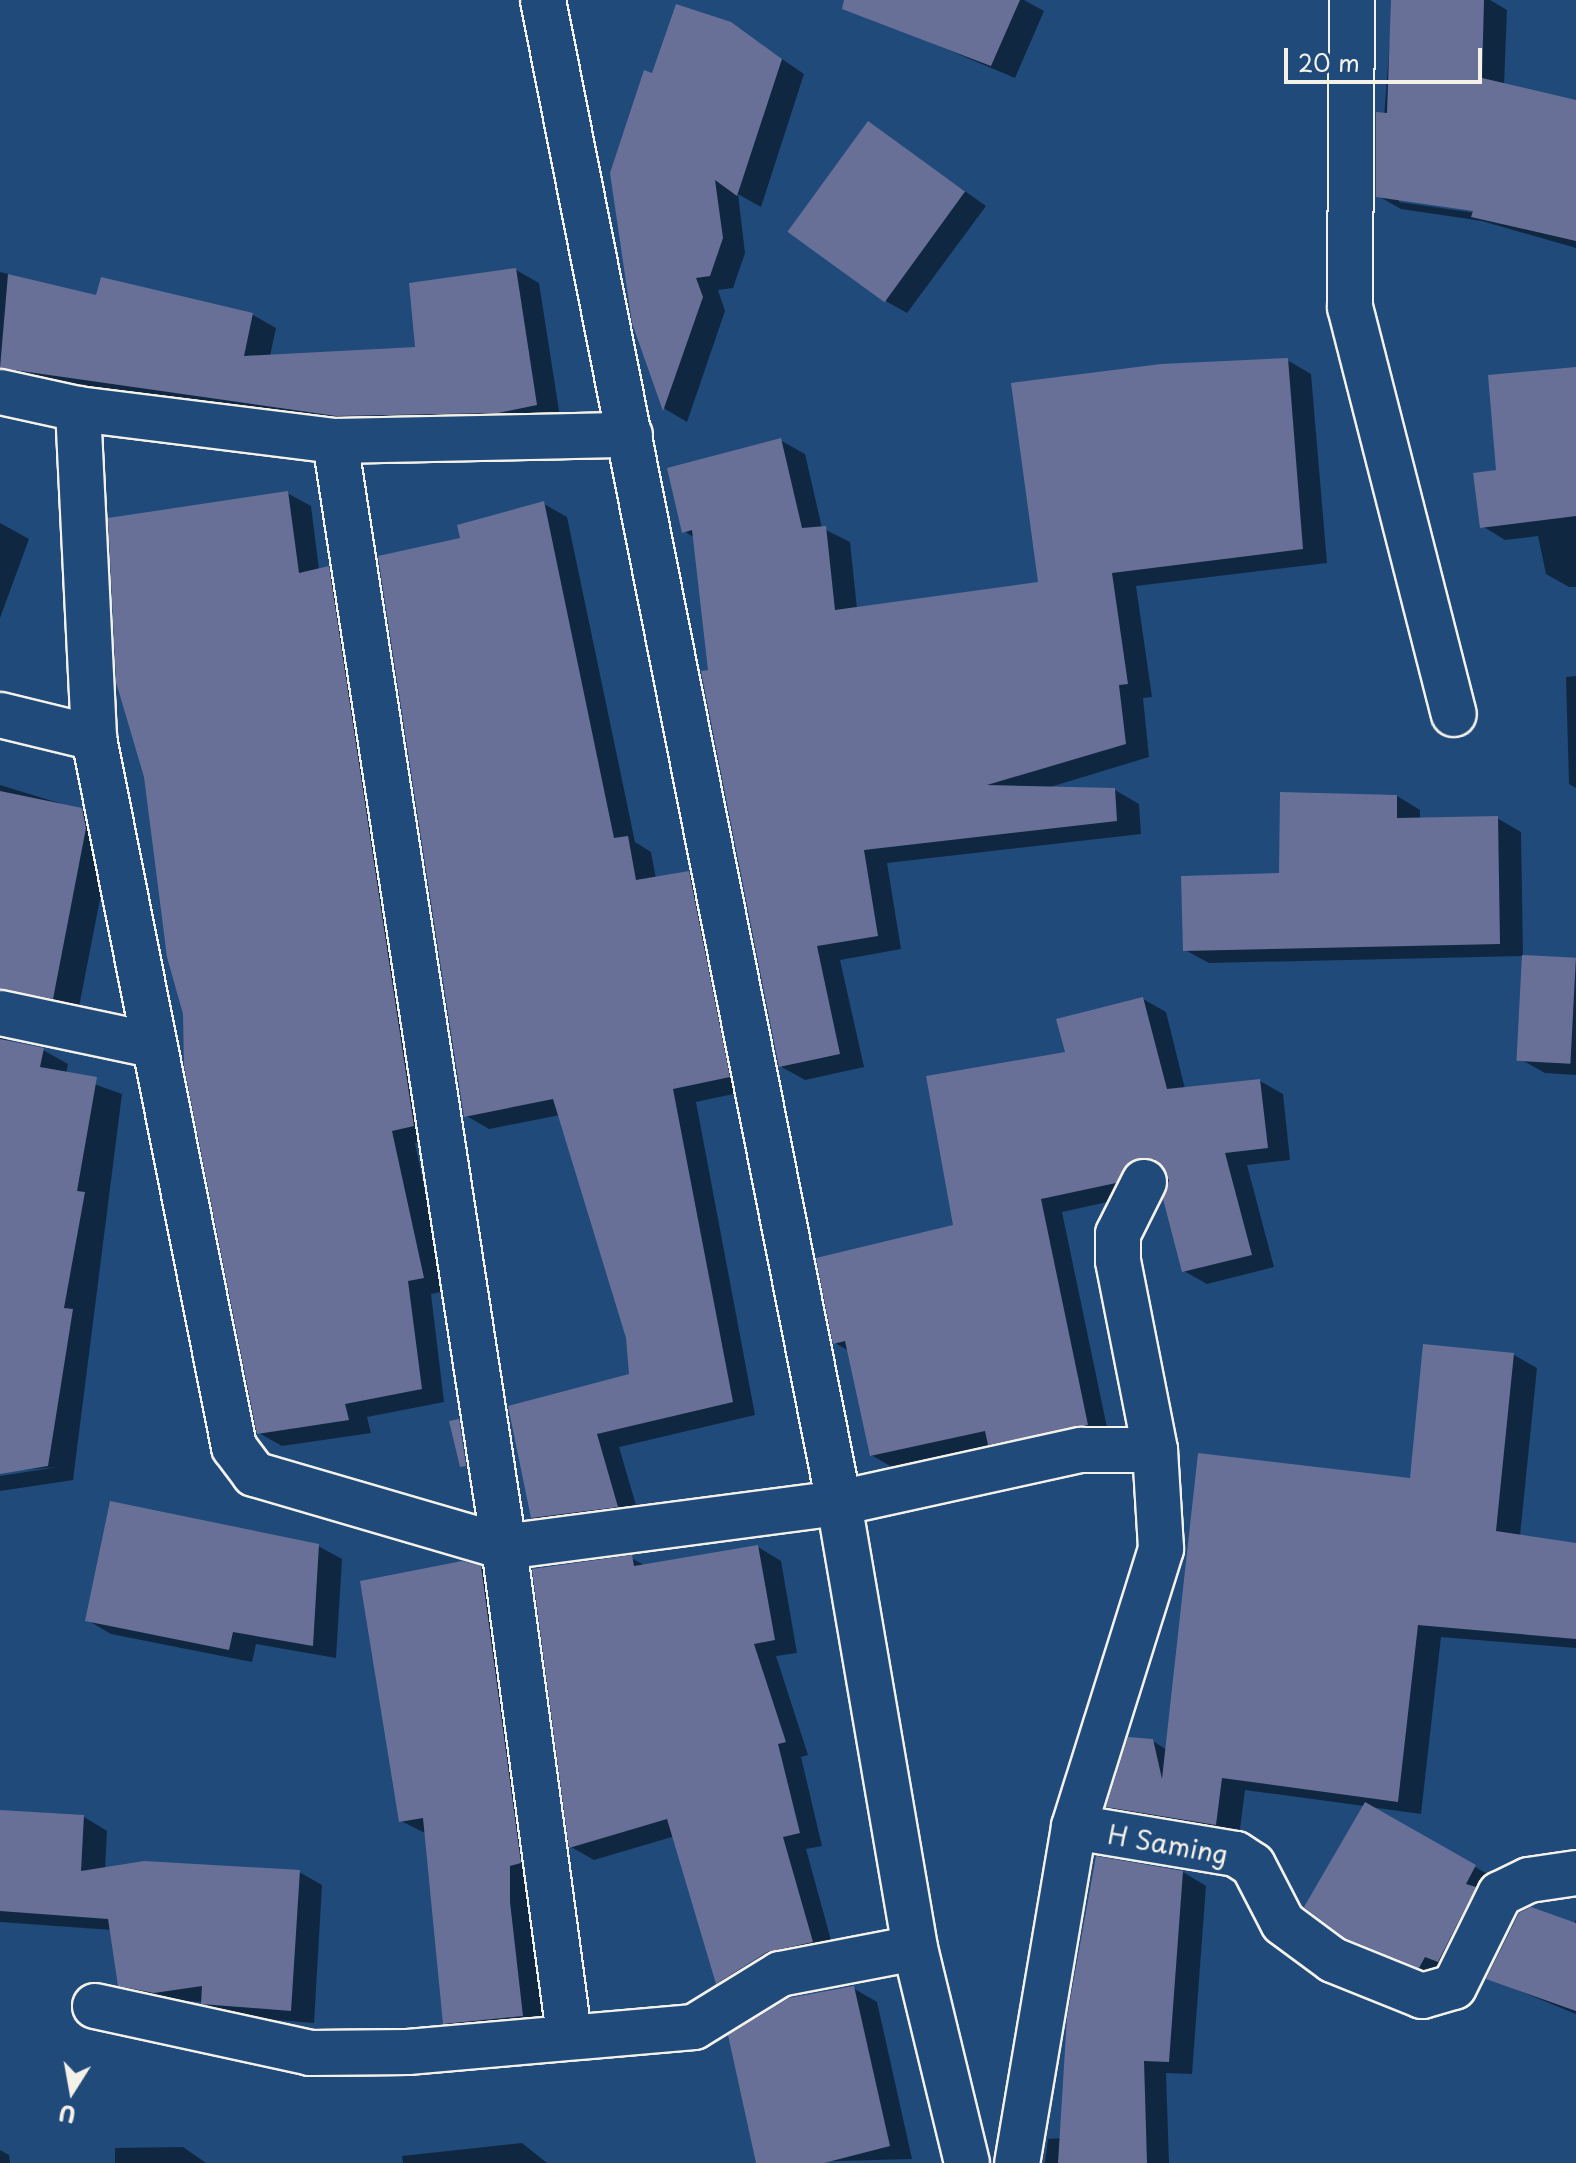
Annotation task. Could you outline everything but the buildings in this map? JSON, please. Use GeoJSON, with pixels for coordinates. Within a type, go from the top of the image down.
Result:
{"type":"FeatureCollection","features":[{"type":"Feature","properties":{"kind":"street"},"geometry":{"type":"LineString","coordinates":[[543,0],[839,1503],[915,1948],[967,2163]]}},
{"type":"Feature","properties":{"kind":"street"},"geometry":{"type":"LineString","coordinates":[[1352,0],[1350,307],[1454,714]]}},
{"type":"Feature","properties":{"kind":"street"},"geometry":{"type":"LineString","coordinates":[[0,392],[78,409],[335,441],[630,435]]}},
{"type":"Feature","properties":{"kind":"street"},"geometry":{"type":"LineString","coordinates":[[78,409],[94,738],[152,1045],[234,1447],[254,1474],[504,1547],[839,1503],[1081,1450],[1155,1450]]}},
{"type":"Feature","properties":{"kind":"street"},"geometry":{"type":"LineString","coordinates":[[335,441],[504,1547],[569,2034]]}},
{"type":"Feature","properties":{"kind":"street"},"geometry":{"type":"LineString","coordinates":[[0,715],[94,738]]}},
{"type":"Feature","properties":{"kind":"street"},"geometry":{"type":"LineString","coordinates":[[0,1013],[152,1045]]}},
{"type":"Feature","properties":{"kind":"street"},"geometry":{"type":"LineString","coordinates":[[1017,2163],[1074,1827],[1161,1549],[1155,1450],[1118,1261],[1118,1234],[1144,1182]]}},
{"type":"Feature","properties":{"kind":"street","name":"H Saming"},"geometry":{"type":"LineString","coordinates":[[1074,1827],[1236,1854],[1253,1865],[1283,1923],[1333,1960],[1422,1996],[1454,1987],[1500,1894],[1529,1880],[1576,1873]]}},
{"type":"Feature","properties":{"kind":"street"},"geometry":{"type":"LineString","coordinates":[[95,2006],[310,2053],[408,2052],[569,2034],[694,2027],[780,1974],[915,1948]]}}]}
